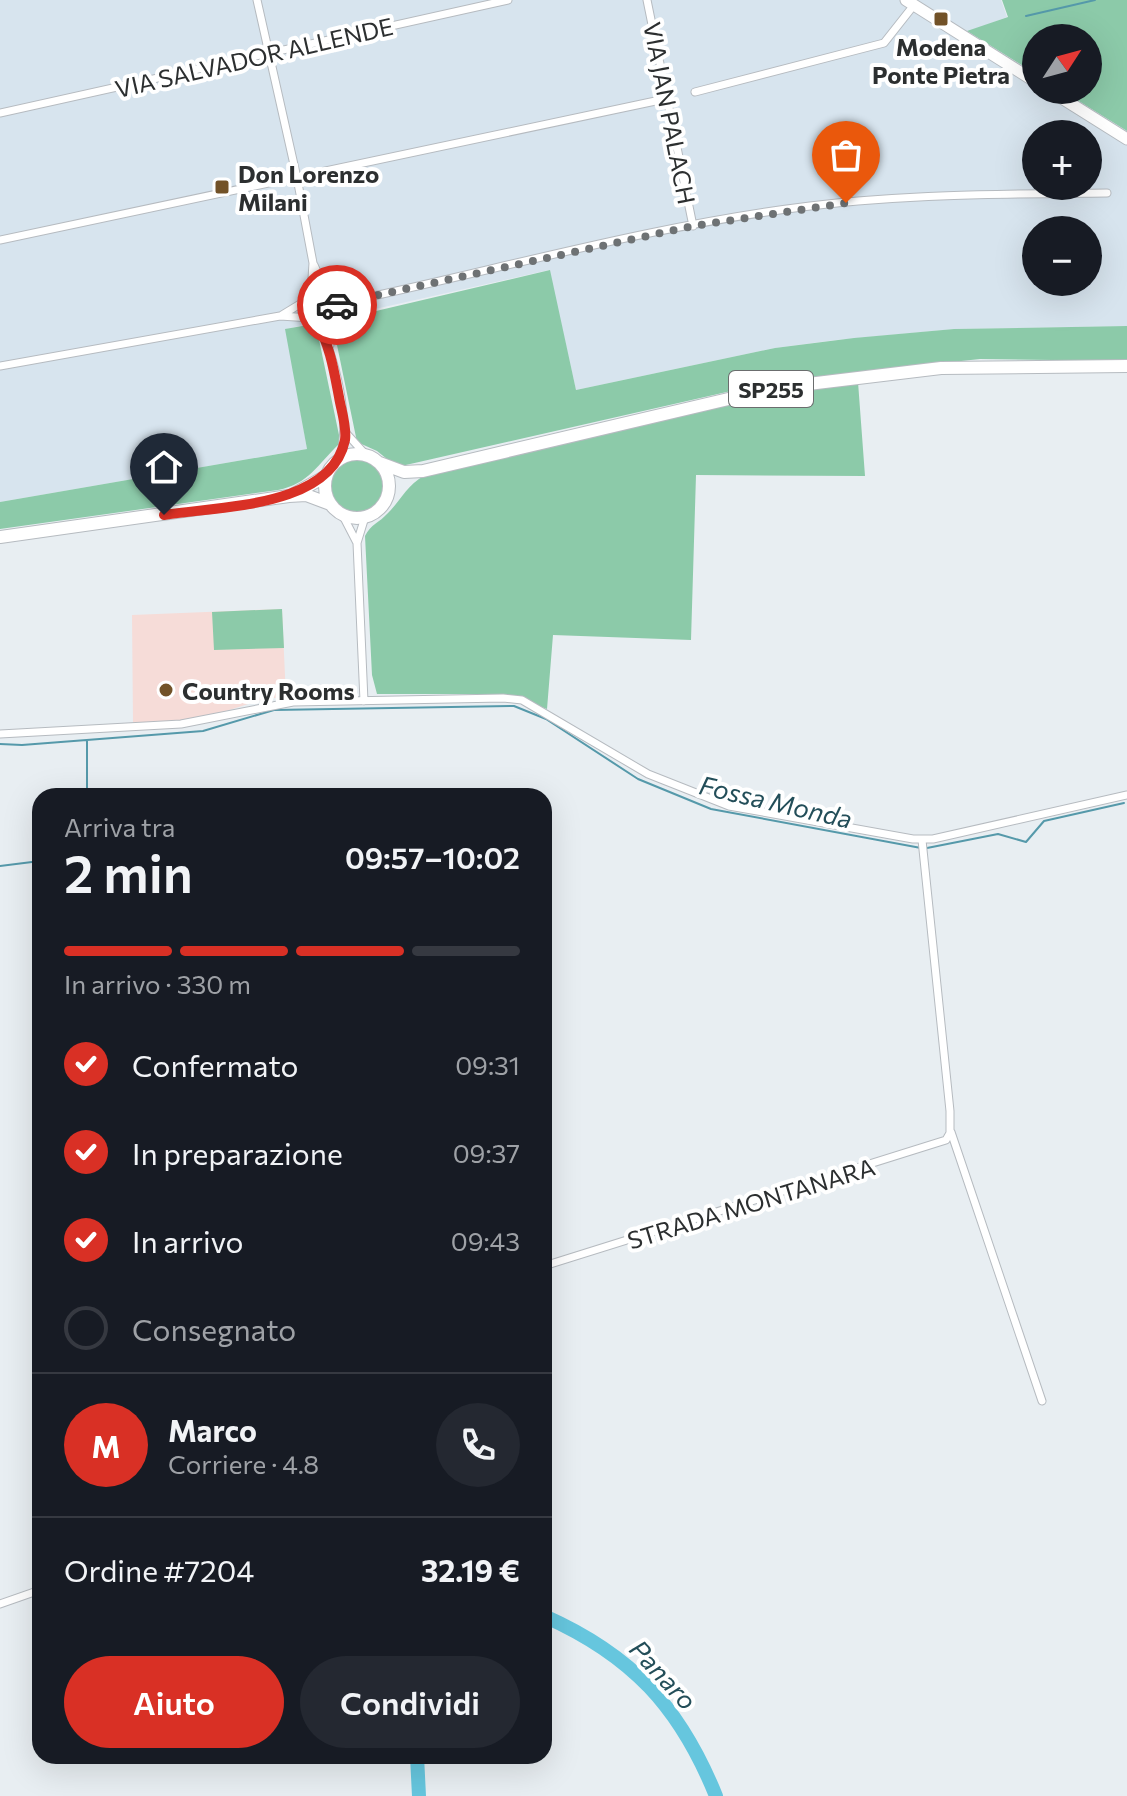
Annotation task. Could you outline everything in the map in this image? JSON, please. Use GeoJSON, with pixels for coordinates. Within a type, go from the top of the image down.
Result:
{"type":"FeatureCollection","features":[{"type":"Feature","properties":{"kind":"main road"},"geometry":{"type":"LineString","coordinates":[[910,2],[1022,73]]}},
{"type":"Feature","properties":{"kind":"main road"},"geometry":{"type":"LineString","coordinates":[[1071,104],[1127,139]]}},
{"type":"Feature","properties":{"kind":"main road","name":"SP255"},"geometry":{"type":"LineString","coordinates":[[366,455],[404,472],[423,471],[775,388],[941,368],[1127,366]]}},
{"type":"Feature","properties":{"kind":"main road"},"geometry":{"type":"LineString","coordinates":[[289,496],[326,476],[347,454],[366,455]]}},
{"type":"Feature","properties":{"kind":"main road"},"geometry":{"type":"LineString","coordinates":[[380,463],[388,479],[387,496]]}},
{"type":"Feature","properties":{"kind":"main road","name":"SP255"},"geometry":{"type":"LineString","coordinates":[[365,517],[378,510],[387,496],[423,471]]}},
{"type":"Feature","properties":{"kind":"main road"},"geometry":{"type":"LineString","coordinates":[[326,476],[326,495],[330,504]]}},
{"type":"Feature","properties":{"kind":"main road"},"geometry":{"type":"LineString","coordinates":[[0,537],[306,495],[330,504],[342,514],[365,517]]}},
{"type":"Feature","properties":{"kind":"street"},"geometry":{"type":"LineString","coordinates":[[257,0],[313,263],[306,310],[330,351],[346,432],[339,459]]}},
{"type":"Feature","properties":{"kind":"street","name":"VIA SALVADOR ALLENDE"},"geometry":{"type":"LineString","coordinates":[[0,113],[508,0]]}},
{"type":"Feature","properties":{"kind":"street","name":"VIA JAN PALACH"},"geometry":{"type":"LineString","coordinates":[[647,0],[693,226]]}},
{"type":"Feature","properties":{"kind":"street"},"geometry":{"type":"LineString","coordinates":[[695,92],[884,43],[910,2]]}},
{"type":"Feature","properties":{"kind":"street"},"geometry":{"type":"LineString","coordinates":[[0,240],[665,99]]}},
{"type":"Feature","properties":{"kind":"street"},"geometry":{"type":"LineString","coordinates":[[0,366],[155,341],[280,316],[314,319],[334,315],[369,297],[693,226],[808,206],[912,196],[1107,193]]}},
{"type":"Feature","properties":{"kind":"street"},"geometry":{"type":"LineString","coordinates":[[313,263],[329,293],[334,315],[330,351]]}},
{"type":"Feature","properties":{"kind":"street"},"geometry":{"type":"LineString","coordinates":[[280,316],[309,297],[329,293],[369,297]]}},
{"type":"Feature","properties":{"kind":"street"},"geometry":{"type":"LineString","coordinates":[[346,432],[366,455]]}},
{"type":"Feature","properties":{"kind":"street"},"geometry":{"type":"LineString","coordinates":[[342,514],[357,543]]}},
{"type":"Feature","properties":{"kind":"street"},"geometry":{"type":"LineString","coordinates":[[364,701],[357,543],[365,517]]}},
{"type":"Feature","properties":{"kind":"street"},"geometry":{"type":"LineString","coordinates":[[0,734],[181,724],[211,720],[271,704],[522,700],[648,774],[729,806],[923,845],[1127,795]]}},
{"type":"Feature","properties":{"kind":"street"},"geometry":{"type":"LineString","coordinates":[[923,845],[951,1129],[1042,1401]]}},
{"type":"Feature","properties":{"kind":"street","name":"STRADA MONTANARA"},"geometry":{"type":"LineString","coordinates":[[552,1264],[936,1145],[946,1140],[951,1129]]}},
{"type":"Feature","properties":{"kind":"street"},"geometry":{"type":"LineString","coordinates":[[0,1604],[32,1593]]}},
{"type":"Feature","properties":{"kind":"shaded area"},"geometry":{"type":"Polygon","coordinates":[[[0,0],[1001,0],[1007,17],[968,32],[1022,65],[1022,104],[1084,104],[1127,131],[1127,326],[954,329],[836,340],[775,348],[576,390],[549,270],[286,329],[307,449],[0,502],[0,0]]]}},
{"type":"Feature","properties":{"kind":"shaded area"},"geometry":{"type":"Polygon","coordinates":[[[282,609],[286,698],[267,698],[204,718],[133,724],[132,615],[282,609]]]}},
{"type":"Feature","properties":{"kind":"green space"},"geometry":{"type":"Polygon","coordinates":[[[1002,0],[1127,0],[1127,131],[1084,104],[1102,104],[1102,24],[1022,24],[1022,65],[967,31],[1008,17],[1002,0]]]}},
{"type":"Feature","properties":{"kind":"green space"},"geometry":{"type":"Polygon","coordinates":[[[550,270],[576,390],[775,348],[954,329],[1127,326],[1127,361],[980,359],[775,381],[397,467],[377,451],[357,442],[337,345],[337,324],[342,319],[550,270]]]}},
{"type":"Feature","properties":{"kind":"green space"},"geometry":{"type":"Polygon","coordinates":[[[308,325],[317,330],[339,444],[298,483],[278,490],[0,529],[0,502],[307,449],[285,329],[308,325]]]}},
{"type":"Feature","properties":{"kind":"green space"},"geometry":{"type":"Polygon","coordinates":[[[858,382],[865,476],[696,475],[691,640],[553,635],[547,709],[506,694],[377,694],[372,675],[365,536],[425,475],[749,399],[858,382]]]}},
{"type":"Feature","properties":{"kind":"green space"},"geometry":{"type":"Polygon","coordinates":[[[357,459],[376,467],[384,486],[376,505],[357,513],[338,505],[330,486],[338,467],[357,459]]]}},
{"type":"Feature","properties":{"kind":"green space"},"geometry":{"type":"Polygon","coordinates":[[[282,609],[284,648],[214,650],[212,612],[282,609]]]}},
{"type":"Feature","properties":{"kind":"waterway"},"geometry":{"type":"LineString","coordinates":[[1026,16],[1095,0]]}},
{"type":"Feature","properties":{"kind":"waterway","name":"Fossa Monda"},"geometry":{"type":"LineString","coordinates":[[0,744],[22,745],[203,731],[274,710],[514,706],[546,719],[638,779],[711,809],[921,848]]}},
{"type":"Feature","properties":{"kind":"waterway"},"geometry":{"type":"LineString","coordinates":[[87,741],[87,788]]}},
{"type":"Feature","properties":{"kind":"waterway","name":"Fossa Monda"},"geometry":{"type":"LineString","coordinates":[[927,848],[998,834],[1026,842],[1044,821],[1124,803]]}},
{"type":"Feature","properties":{"kind":"waterway"},"geometry":{"type":"LineString","coordinates":[[0,866],[32,862]]}},
{"type":"Feature","properties":{"kind":"waterway","name":"Panaro"},"geometry":{"type":"LineString","coordinates":[[552,1620],[603,1648],[650,1687],[686,1736],[716,1796]]}},
{"type":"Feature","properties":{"kind":"waterway","name":"Panaro"},"geometry":{"type":"LineString","coordinates":[[417,1764],[419,1796]]}},
{"type":"Feature","properties":{"kind":"way so far"},"geometry":{"type":"LineString","coordinates":[[337,305],[332,295],[369,297],[693,226],[808,206],[846,203]]}},
{"type":"Feature","properties":{"kind":"place","name":"Modena Ponte Pietra"},"geometry":{"type":"Point","coordinates":[941,19]}},
{"type":"Feature","properties":{"kind":"place","name":"Don Lorenzo Milani"},"geometry":{"type":"Point","coordinates":[222,187]}},
{"type":"Feature","properties":{"kind":"place","name":"Country Rooms"},"geometry":{"type":"Point","coordinates":[166,690]}},
{"type":"Feature","properties":{"kind":"route"},"geometry":{"type":"LineString","coordinates":[[164,515],[289,496],[326,476],[339,459],[346,432],[330,351],[316,321],[327,321],[333,317],[337,305]]}}]}
